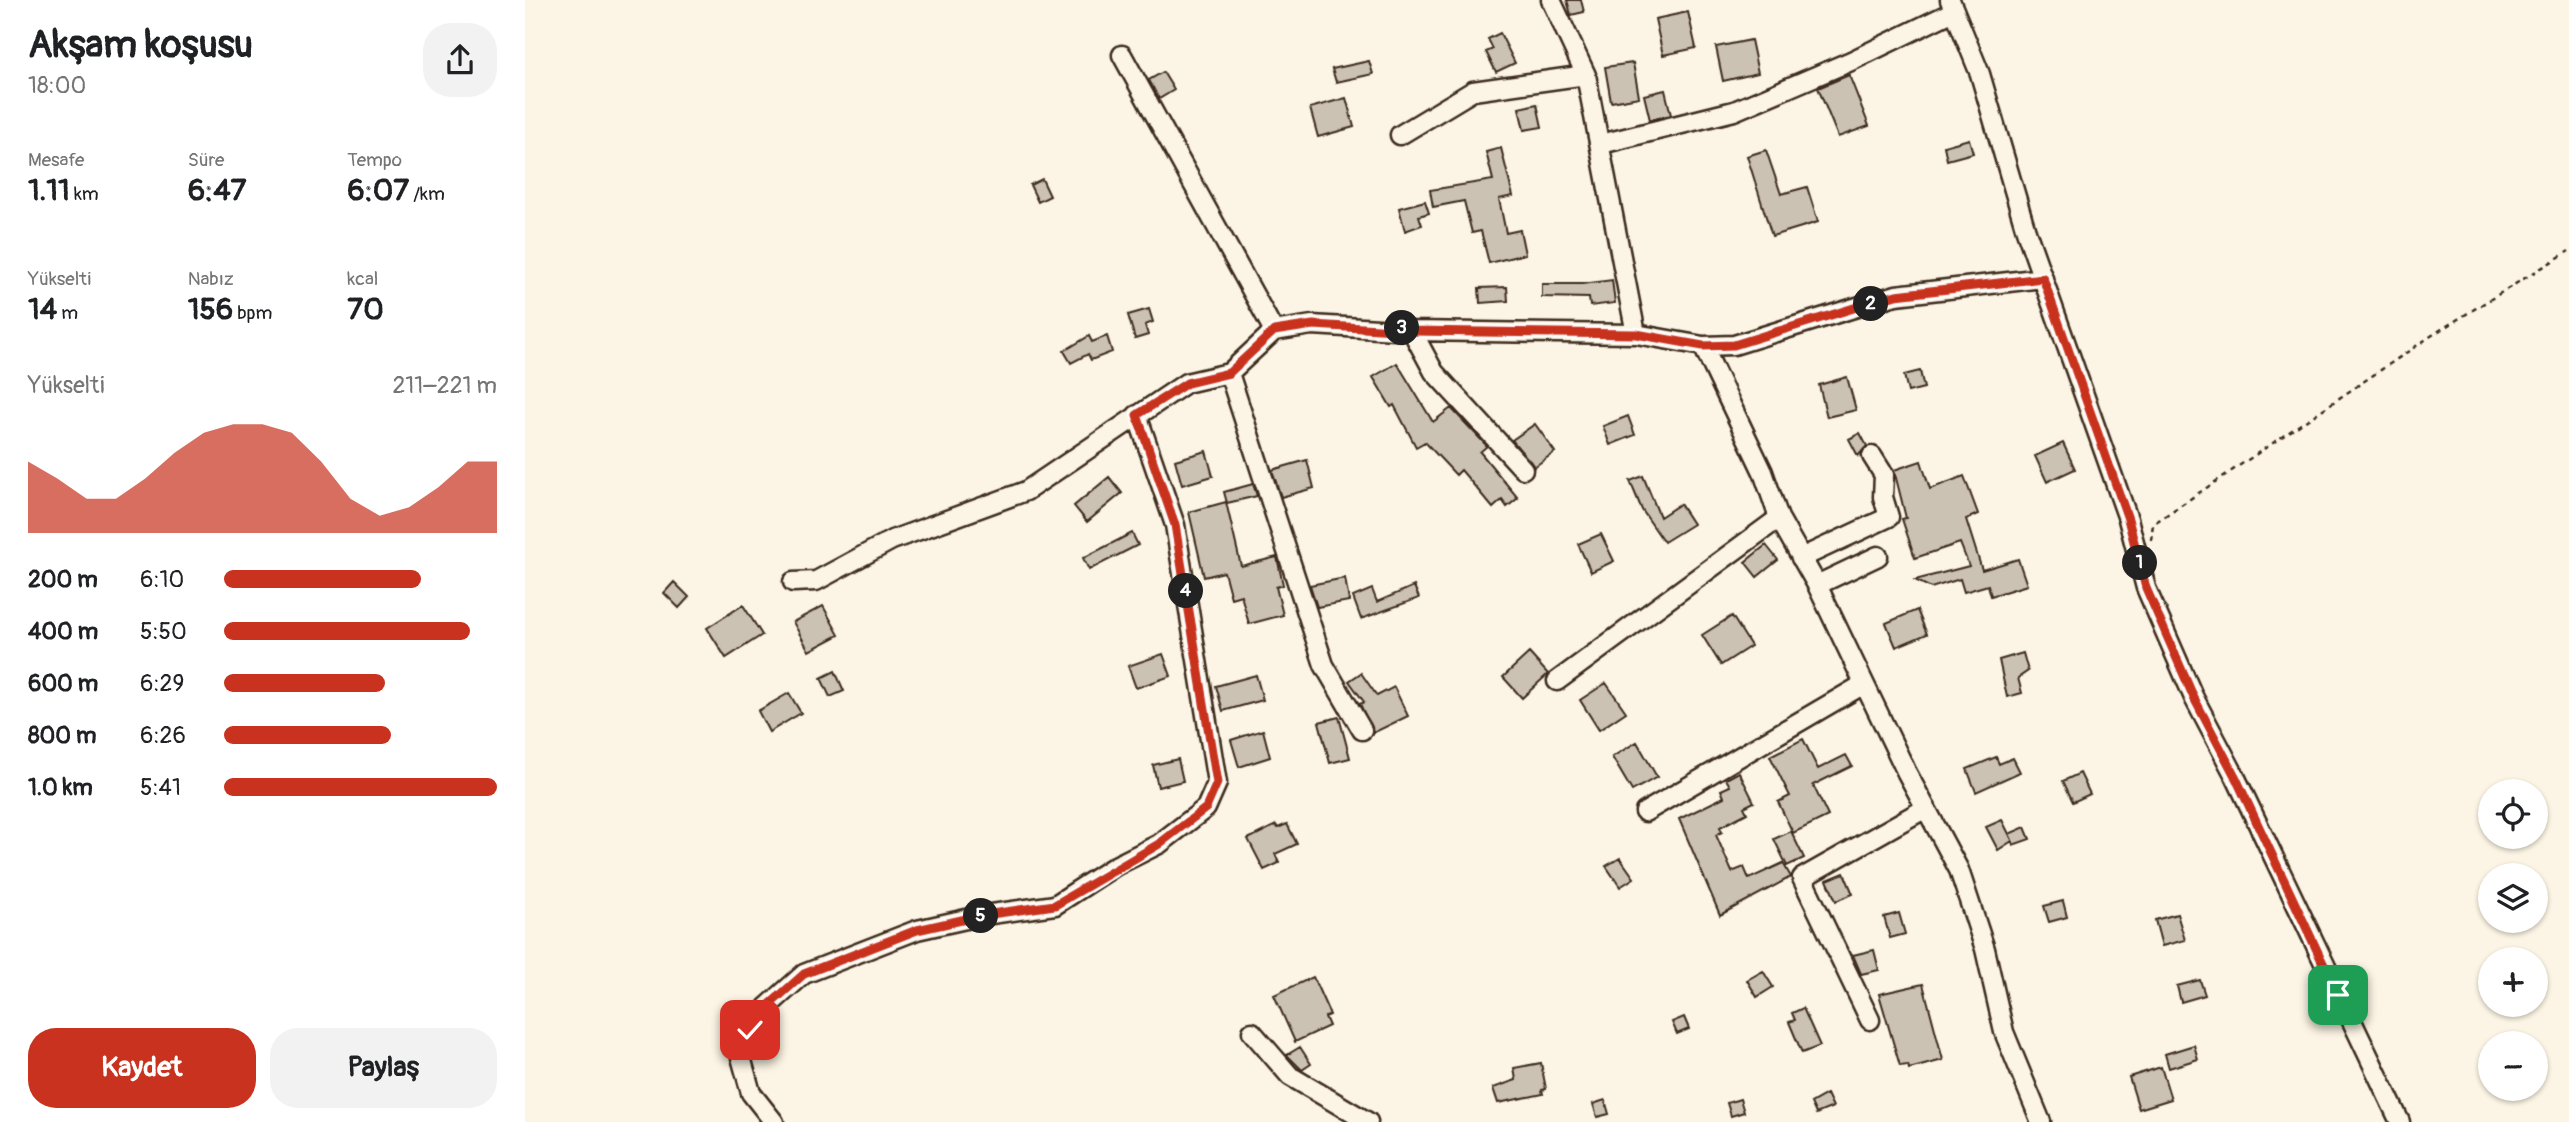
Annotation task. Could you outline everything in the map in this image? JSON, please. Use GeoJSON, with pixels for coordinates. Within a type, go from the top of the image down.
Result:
{"type":"FeatureCollection","features":[{"type":"Feature","properties":{"kind":"street"},"geometry":{"type":"LineString","coordinates":[[1551,0],[1586,75],[1636,334]]}},
{"type":"Feature","properties":{"kind":"street"},"geometry":{"type":"LineString","coordinates":[[1601,144],[1734,111],[1851,61],[1952,6],[1980,74],[2043,278],[2128,519],[2146,588],[2194,698],[2235,776],[2400,1122]]}},
{"type":"Feature","properties":{"kind":"street"},"geometry":{"type":"LineString","coordinates":[[1122,55],[1274,331]]}},
{"type":"Feature","properties":{"kind":"street"},"geometry":{"type":"LineString","coordinates":[[1399,135],[1473,92],[1586,75]]}},
{"type":"Feature","properties":{"kind":"street"},"geometry":{"type":"LineString","coordinates":[[793,582],[816,581],[892,540],[1026,491],[1187,383],[1229,373],[1274,331],[1313,325],[1412,331],[1636,334],[1703,346],[1757,340],[1896,295],[2043,278]]}},
{"type":"Feature","properties":{"kind":"street"},"geometry":{"type":"LineString","coordinates":[[1412,331],[1434,372],[1523,469]]}},
{"type":"Feature","properties":{"kind":"street"},"geometry":{"type":"LineString","coordinates":[[1703,346],[1763,472],[1779,518],[1817,585],[1959,870],[1985,949],[2004,1032],[2041,1122]]}},
{"type":"Feature","properties":{"kind":"street"},"geometry":{"type":"LineString","coordinates":[[1229,373],[1324,665],[1361,730]]}},
{"type":"Feature","properties":{"kind":"street"},"geometry":{"type":"LineString","coordinates":[[774,1122],[751,1093],[741,1057],[750,1030],[767,1007],[804,974],[917,930],[984,915],[1055,905],[1159,844],[1206,808],[1217,783],[1175,525],[1137,415]]}},
{"type":"Feature","properties":{"kind":"street"},"geometry":{"type":"LineString","coordinates":[[1801,558],[1889,517],[1883,497],[1884,475],[1872,456]]}},
{"type":"Feature","properties":{"kind":"street"},"geometry":{"type":"LineString","coordinates":[[1557,681],[1779,518]]}},
{"type":"Feature","properties":{"kind":"street"},"geometry":{"type":"LineString","coordinates":[[1817,585],[1878,556]]}},
{"type":"Feature","properties":{"kind":"street"},"geometry":{"type":"LineString","coordinates":[[1645,812],[1864,684]]}},
{"type":"Feature","properties":{"kind":"street"},"geometry":{"type":"LineString","coordinates":[[1870,1020],[1802,878],[1926,808]]}},
{"type":"Feature","properties":{"kind":"street"},"geometry":{"type":"LineString","coordinates":[[1252,1032],[1290,1076],[1368,1122]]}},
{"type":"Feature","properties":{"kind":"path"},"geometry":{"type":"LineString","coordinates":[[2150,550],[2153,524],[2437,332],[2569,251]]}},
{"type":"Feature","properties":{"kind":"building"},"geometry":{"type":"Polygon","coordinates":[[[1567,0],[1581,0],[1584,12],[1571,15],[1567,0]]]}},
{"type":"Feature","properties":{"kind":"building"},"geometry":{"type":"Polygon","coordinates":[[[1688,12],[1696,48],[1663,55],[1655,19],[1688,12]]]}},
{"type":"Feature","properties":{"kind":"building"},"geometry":{"type":"Polygon","coordinates":[[[1500,33],[1515,63],[1496,72],[1486,52],[1493,49],[1488,39],[1500,33]]]}},
{"type":"Feature","properties":{"kind":"building"},"geometry":{"type":"Polygon","coordinates":[[[1751,40],[1758,73],[1723,81],[1716,47],[1751,40]]]}},
{"type":"Feature","properties":{"kind":"building"},"geometry":{"type":"Polygon","coordinates":[[[1369,61],[1373,74],[1336,82],[1332,69],[1369,61]]]}},
{"type":"Feature","properties":{"kind":"building"},"geometry":{"type":"Polygon","coordinates":[[[1633,63],[1639,97],[1611,102],[1605,67],[1633,63]]]}},
{"type":"Feature","properties":{"kind":"building"},"geometry":{"type":"Polygon","coordinates":[[[1163,72],[1174,90],[1159,99],[1149,80],[1163,72]]]}},
{"type":"Feature","properties":{"kind":"building"},"geometry":{"type":"Polygon","coordinates":[[[1849,75],[1869,126],[1838,137],[1818,88],[1849,75]]]}},
{"type":"Feature","properties":{"kind":"building"},"geometry":{"type":"Polygon","coordinates":[[[1665,90],[1671,115],[1650,120],[1644,95],[1665,90]]]}},
{"type":"Feature","properties":{"kind":"building"},"geometry":{"type":"Polygon","coordinates":[[[1346,98],[1354,127],[1318,137],[1310,108],[1346,98]]]}},
{"type":"Feature","properties":{"kind":"building"},"geometry":{"type":"Polygon","coordinates":[[[1537,104],[1542,127],[1524,130],[1519,108],[1537,104]]]}},
{"type":"Feature","properties":{"kind":"building"},"geometry":{"type":"Polygon","coordinates":[[[1969,139],[1973,153],[1947,160],[1944,146],[1969,139]]]}},
{"type":"Feature","properties":{"kind":"building"},"geometry":{"type":"Polygon","coordinates":[[[1501,148],[1513,196],[1499,199],[1506,233],[1520,230],[1525,254],[1489,263],[1481,231],[1472,233],[1464,201],[1433,207],[1430,190],[1493,180],[1486,152],[1501,148]]]}},
{"type":"Feature","properties":{"kind":"building"},"geometry":{"type":"Polygon","coordinates":[[[1766,150],[1781,194],[1807,187],[1818,222],[1772,236],[1747,156],[1766,150]]]}},
{"type":"Feature","properties":{"kind":"building"},"geometry":{"type":"Polygon","coordinates":[[[1042,179],[1050,196],[1038,202],[1030,185],[1042,179]]]}},
{"type":"Feature","properties":{"kind":"building"},"geometry":{"type":"Polygon","coordinates":[[[1425,201],[1429,213],[1419,216],[1422,225],[1405,231],[1399,208],[1425,201]]]}},
{"type":"Feature","properties":{"kind":"building"},"geometry":{"type":"Polygon","coordinates":[[[1612,280],[1615,303],[1590,306],[1589,298],[1542,297],[1542,284],[1582,284],[1612,280]]]}},
{"type":"Feature","properties":{"kind":"building"},"geometry":{"type":"Polygon","coordinates":[[[1507,287],[1508,301],[1480,303],[1479,288],[1507,287]]]}},
{"type":"Feature","properties":{"kind":"building"},"geometry":{"type":"Polygon","coordinates":[[[1149,309],[1153,322],[1145,325],[1148,335],[1135,339],[1128,315],[1149,309]]]}},
{"type":"Feature","properties":{"kind":"building"},"geometry":{"type":"Polygon","coordinates":[[[1089,336],[1092,342],[1107,336],[1112,352],[1091,360],[1088,354],[1071,363],[1064,351],[1089,336]]]}},
{"type":"Feature","properties":{"kind":"building"},"geometry":{"type":"Polygon","coordinates":[[[1397,363],[1433,422],[1451,408],[1487,446],[1480,452],[1518,498],[1507,507],[1502,500],[1493,508],[1461,470],[1456,475],[1425,442],[1416,447],[1394,405],[1391,407],[1373,377],[1397,363]]]}},
{"type":"Feature","properties":{"kind":"building"},"geometry":{"type":"Polygon","coordinates":[[[1920,371],[1924,388],[1908,392],[1904,375],[1920,371]]]}},
{"type":"Feature","properties":{"kind":"building"},"geometry":{"type":"Polygon","coordinates":[[[1847,377],[1856,410],[1827,417],[1819,385],[1847,377]]]}},
{"type":"Feature","properties":{"kind":"building"},"geometry":{"type":"Polygon","coordinates":[[[1628,416],[1635,435],[1610,445],[1603,426],[1628,416]]]}},
{"type":"Feature","properties":{"kind":"building"},"geometry":{"type":"Polygon","coordinates":[[[1535,424],[1555,452],[1534,467],[1512,440],[1535,424]]]}},
{"type":"Feature","properties":{"kind":"building"},"geometry":{"type":"Polygon","coordinates":[[[1860,433],[1867,446],[1858,456],[1849,439],[1860,433]]]}},
{"type":"Feature","properties":{"kind":"building"},"geometry":{"type":"Polygon","coordinates":[[[2063,443],[2075,469],[2047,482],[2035,456],[2063,443]]]}},
{"type":"Feature","properties":{"kind":"building"},"geometry":{"type":"Polygon","coordinates":[[[1206,451],[1213,476],[1182,485],[1175,460],[1206,451]]]}},
{"type":"Feature","properties":{"kind":"building"},"geometry":{"type":"Polygon","coordinates":[[[1307,460],[1314,488],[1281,497],[1272,470],[1307,460]]]}},
{"type":"Feature","properties":{"kind":"building"},"geometry":{"type":"Polygon","coordinates":[[[1921,461],[1930,489],[1964,476],[1978,514],[1966,519],[1982,570],[2018,559],[2027,585],[1991,596],[1988,585],[1964,592],[1960,579],[1931,588],[1915,580],[1969,566],[1960,543],[1915,558],[1902,519],[1906,518],[1894,470],[1921,461]]]}},
{"type":"Feature","properties":{"kind":"building"},"geometry":{"type":"Polygon","coordinates":[[[1643,476],[1660,517],[1680,504],[1693,524],[1664,542],[1642,510],[1630,481],[1643,476]]]}},
{"type":"Feature","properties":{"kind":"building"},"geometry":{"type":"Polygon","coordinates":[[[1109,477],[1122,493],[1087,522],[1074,506],[1109,477]]]}},
{"type":"Feature","properties":{"kind":"building"},"geometry":{"type":"Polygon","coordinates":[[[1253,484],[1257,496],[1227,503],[1224,492],[1253,484]]]}},
{"type":"Feature","properties":{"kind":"building"},"geometry":{"type":"Polygon","coordinates":[[[1226,502],[1241,566],[1277,557],[1283,585],[1276,587],[1283,615],[1249,624],[1241,595],[1231,598],[1224,572],[1204,577],[1189,512],[1226,502]]]}},
{"type":"Feature","properties":{"kind":"building"},"geometry":{"type":"Polygon","coordinates":[[[1132,533],[1138,545],[1089,570],[1083,558],[1132,533]]]}},
{"type":"Feature","properties":{"kind":"building"},"geometry":{"type":"Polygon","coordinates":[[[1601,534],[1614,561],[1591,572],[1578,544],[1601,534]]]}},
{"type":"Feature","properties":{"kind":"building"},"geometry":{"type":"Polygon","coordinates":[[[1766,545],[1778,560],[1757,577],[1745,562],[1766,545]]]}},
{"type":"Feature","properties":{"kind":"building"},"geometry":{"type":"Polygon","coordinates":[[[1345,578],[1349,601],[1317,607],[1310,585],[1345,578]]]}},
{"type":"Feature","properties":{"kind":"building"},"geometry":{"type":"Polygon","coordinates":[[[674,582],[689,597],[679,608],[664,593],[674,582]]]}},
{"type":"Feature","properties":{"kind":"building"},"geometry":{"type":"Polygon","coordinates":[[[1414,586],[1419,598],[1361,619],[1353,597],[1372,589],[1377,602],[1414,586]]]}},
{"type":"Feature","properties":{"kind":"building"},"geometry":{"type":"Polygon","coordinates":[[[743,605],[762,635],[726,658],[707,628],[743,605]]]}},
{"type":"Feature","properties":{"kind":"building"},"geometry":{"type":"Polygon","coordinates":[[[823,606],[839,635],[809,651],[793,622],[823,606]]]}},
{"type":"Feature","properties":{"kind":"building"},"geometry":{"type":"Polygon","coordinates":[[[1917,610],[1927,634],[1896,647],[1886,623],[1917,610]]]}},
{"type":"Feature","properties":{"kind":"building"},"geometry":{"type":"Polygon","coordinates":[[[1732,616],[1751,646],[1721,665],[1702,635],[1732,616]]]}},
{"type":"Feature","properties":{"kind":"building"},"geometry":{"type":"Polygon","coordinates":[[[1529,653],[1548,674],[1522,698],[1503,677],[1529,653]]]}},
{"type":"Feature","properties":{"kind":"building"},"geometry":{"type":"Polygon","coordinates":[[[2023,653],[2028,671],[2018,678],[2022,693],[2007,697],[1999,660],[2023,653]]]}},
{"type":"Feature","properties":{"kind":"building"},"geometry":{"type":"Polygon","coordinates":[[[1163,654],[1171,676],[1136,688],[1128,666],[1163,654]]]}},
{"type":"Feature","properties":{"kind":"building"},"geometry":{"type":"Polygon","coordinates":[[[835,671],[844,691],[830,697],[821,678],[835,671]]]}},
{"type":"Feature","properties":{"kind":"building"},"geometry":{"type":"Polygon","coordinates":[[[1361,673],[1377,696],[1394,687],[1408,716],[1373,733],[1360,704],[1364,702],[1349,681],[1361,673]]]}},
{"type":"Feature","properties":{"kind":"building"},"geometry":{"type":"Polygon","coordinates":[[[1256,675],[1263,700],[1223,711],[1216,686],[1256,675]]]}},
{"type":"Feature","properties":{"kind":"building"},"geometry":{"type":"Polygon","coordinates":[[[1606,683],[1626,712],[1599,730],[1580,700],[1606,683]]]}},
{"type":"Feature","properties":{"kind":"building"},"geometry":{"type":"Polygon","coordinates":[[[789,693],[801,713],[769,732],[758,711],[789,693]]]}},
{"type":"Feature","properties":{"kind":"building"},"geometry":{"type":"Polygon","coordinates":[[[1339,717],[1350,758],[1330,763],[1319,722],[1339,717]]]}},
{"type":"Feature","properties":{"kind":"building"},"geometry":{"type":"Polygon","coordinates":[[[1263,730],[1270,757],[1239,767],[1231,740],[1263,730]]]}},
{"type":"Feature","properties":{"kind":"building"},"geometry":{"type":"Polygon","coordinates":[[[1803,739],[1818,769],[1846,755],[1852,766],[1813,785],[1828,816],[1793,833],[1778,802],[1790,796],[1770,756],[1803,739]]]}},
{"type":"Feature","properties":{"kind":"building"},"geometry":{"type":"Polygon","coordinates":[[[1637,742],[1657,777],[1632,791],[1612,757],[1637,742]]]}},
{"type":"Feature","properties":{"kind":"building"},"geometry":{"type":"Polygon","coordinates":[[[1996,757],[1999,764],[2013,758],[2020,772],[1976,792],[1967,769],[1996,757]]]}},
{"type":"Feature","properties":{"kind":"building"},"geometry":{"type":"Polygon","coordinates":[[[1178,759],[1183,781],[1158,787],[1153,765],[1178,759]]]}},
{"type":"Feature","properties":{"kind":"building"},"geometry":{"type":"Polygon","coordinates":[[[1739,772],[1754,802],[1744,807],[1747,813],[1720,827],[1722,832],[1716,835],[1732,872],[1744,867],[1749,879],[1783,863],[1791,877],[1720,915],[1679,819],[1724,797],[1721,790],[1730,786],[1726,779],[1739,772]]]}},
{"type":"Feature","properties":{"kind":"building"},"geometry":{"type":"Polygon","coordinates":[[[2080,773],[2090,794],[2073,802],[2063,781],[2080,773]]]}},
{"type":"Feature","properties":{"kind":"building"},"geometry":{"type":"Polygon","coordinates":[[[2002,820],[2009,834],[2025,827],[2030,839],[2013,845],[2012,841],[1998,850],[1986,827],[2002,820]]]}},
{"type":"Feature","properties":{"kind":"building"},"geometry":{"type":"Polygon","coordinates":[[[1287,824],[1297,844],[1275,854],[1279,863],[1264,870],[1248,839],[1276,825],[1278,828],[1287,824]]]}},
{"type":"Feature","properties":{"kind":"building"},"geometry":{"type":"Polygon","coordinates":[[[1791,831],[1804,858],[1787,866],[1774,839],[1791,831]]]}},
{"type":"Feature","properties":{"kind":"building"},"geometry":{"type":"Polygon","coordinates":[[[1620,858],[1634,878],[1620,887],[1606,866],[1620,858]]]}},
{"type":"Feature","properties":{"kind":"building"},"geometry":{"type":"Polygon","coordinates":[[[1844,873],[1853,894],[1836,901],[1827,880],[1844,873]]]}},
{"type":"Feature","properties":{"kind":"building"},"geometry":{"type":"Polygon","coordinates":[[[2063,901],[2067,917],[2049,922],[2044,906],[2063,901]]]}},
{"type":"Feature","properties":{"kind":"building"},"geometry":{"type":"Polygon","coordinates":[[[1899,913],[1905,934],[1890,938],[1884,917],[1899,913]]]}},
{"type":"Feature","properties":{"kind":"building"},"geometry":{"type":"Polygon","coordinates":[[[2177,914],[2185,940],[2162,946],[2155,920],[2177,914]]]}},
{"type":"Feature","properties":{"kind":"building"},"geometry":{"type":"Polygon","coordinates":[[[1874,950],[1879,970],[1861,974],[1853,955],[1874,950]]]}},
{"type":"Feature","properties":{"kind":"building"},"geometry":{"type":"Polygon","coordinates":[[[1763,971],[1773,987],[1757,997],[1747,980],[1763,971]]]}},
{"type":"Feature","properties":{"kind":"building"},"geometry":{"type":"Polygon","coordinates":[[[1313,977],[1330,1015],[1325,1017],[1329,1026],[1295,1042],[1274,995],[1313,977]]]}},
{"type":"Feature","properties":{"kind":"building"},"geometry":{"type":"Polygon","coordinates":[[[2200,980],[2205,995],[2181,1002],[2177,986],[2200,980]]]}},
{"type":"Feature","properties":{"kind":"building"},"geometry":{"type":"Polygon","coordinates":[[[1923,984],[1943,1060],[1909,1069],[1908,1065],[1900,1066],[1879,994],[1923,984]]]}},
{"type":"Feature","properties":{"kind":"building"},"geometry":{"type":"Polygon","coordinates":[[[1803,1008],[1820,1046],[1802,1053],[1789,1022],[1795,1020],[1792,1013],[1803,1008]]]}},
{"type":"Feature","properties":{"kind":"building"},"geometry":{"type":"Polygon","coordinates":[[[1684,1017],[1689,1029],[1677,1034],[1672,1022],[1684,1017]]]}},
{"type":"Feature","properties":{"kind":"building"},"geometry":{"type":"Polygon","coordinates":[[[2194,1045],[2198,1059],[2169,1068],[2165,1054],[2194,1045]]]}},
{"type":"Feature","properties":{"kind":"building"},"geometry":{"type":"Polygon","coordinates":[[[1300,1047],[1311,1064],[1302,1070],[1287,1055],[1300,1047]]]}},
{"type":"Feature","properties":{"kind":"building"},"geometry":{"type":"Polygon","coordinates":[[[1541,1063],[1546,1089],[1542,1090],[1543,1094],[1498,1103],[1493,1088],[1516,1080],[1514,1068],[1541,1063]]]}},
{"type":"Feature","properties":{"kind":"building"},"geometry":{"type":"Polygon","coordinates":[[[2161,1067],[2171,1099],[2139,1109],[2129,1077],[2161,1067]]]}},
{"type":"Feature","properties":{"kind":"building"},"geometry":{"type":"Polygon","coordinates":[[[1827,1094],[1833,1107],[1816,1114],[1811,1103],[1827,1094]]]}},
{"type":"Feature","properties":{"kind":"building"},"geometry":{"type":"Polygon","coordinates":[[[1740,1099],[1744,1112],[1731,1116],[1727,1103],[1740,1099]]]}},
{"type":"Feature","properties":{"kind":"building"},"geometry":{"type":"Polygon","coordinates":[[[1605,1100],[1609,1114],[1597,1117],[1593,1104],[1605,1100]]]}},
{"type":"Feature","properties":{"kind":"route"},"geometry":{"type":"LineString","coordinates":[[750,1030],[767,1007],[804,974],[917,930],[984,915],[1055,905],[1115,866],[1159,844],[1206,808],[1217,783],[1175,525],[1137,415],[1187,383],[1229,373],[1274,331],[1313,325],[1401,328],[1412,331],[1636,334],[1703,346],[1734,345],[1896,295],[2043,278],[2128,519],[2146,588],[2194,698],[2235,776],[2338,995]]}}]}
